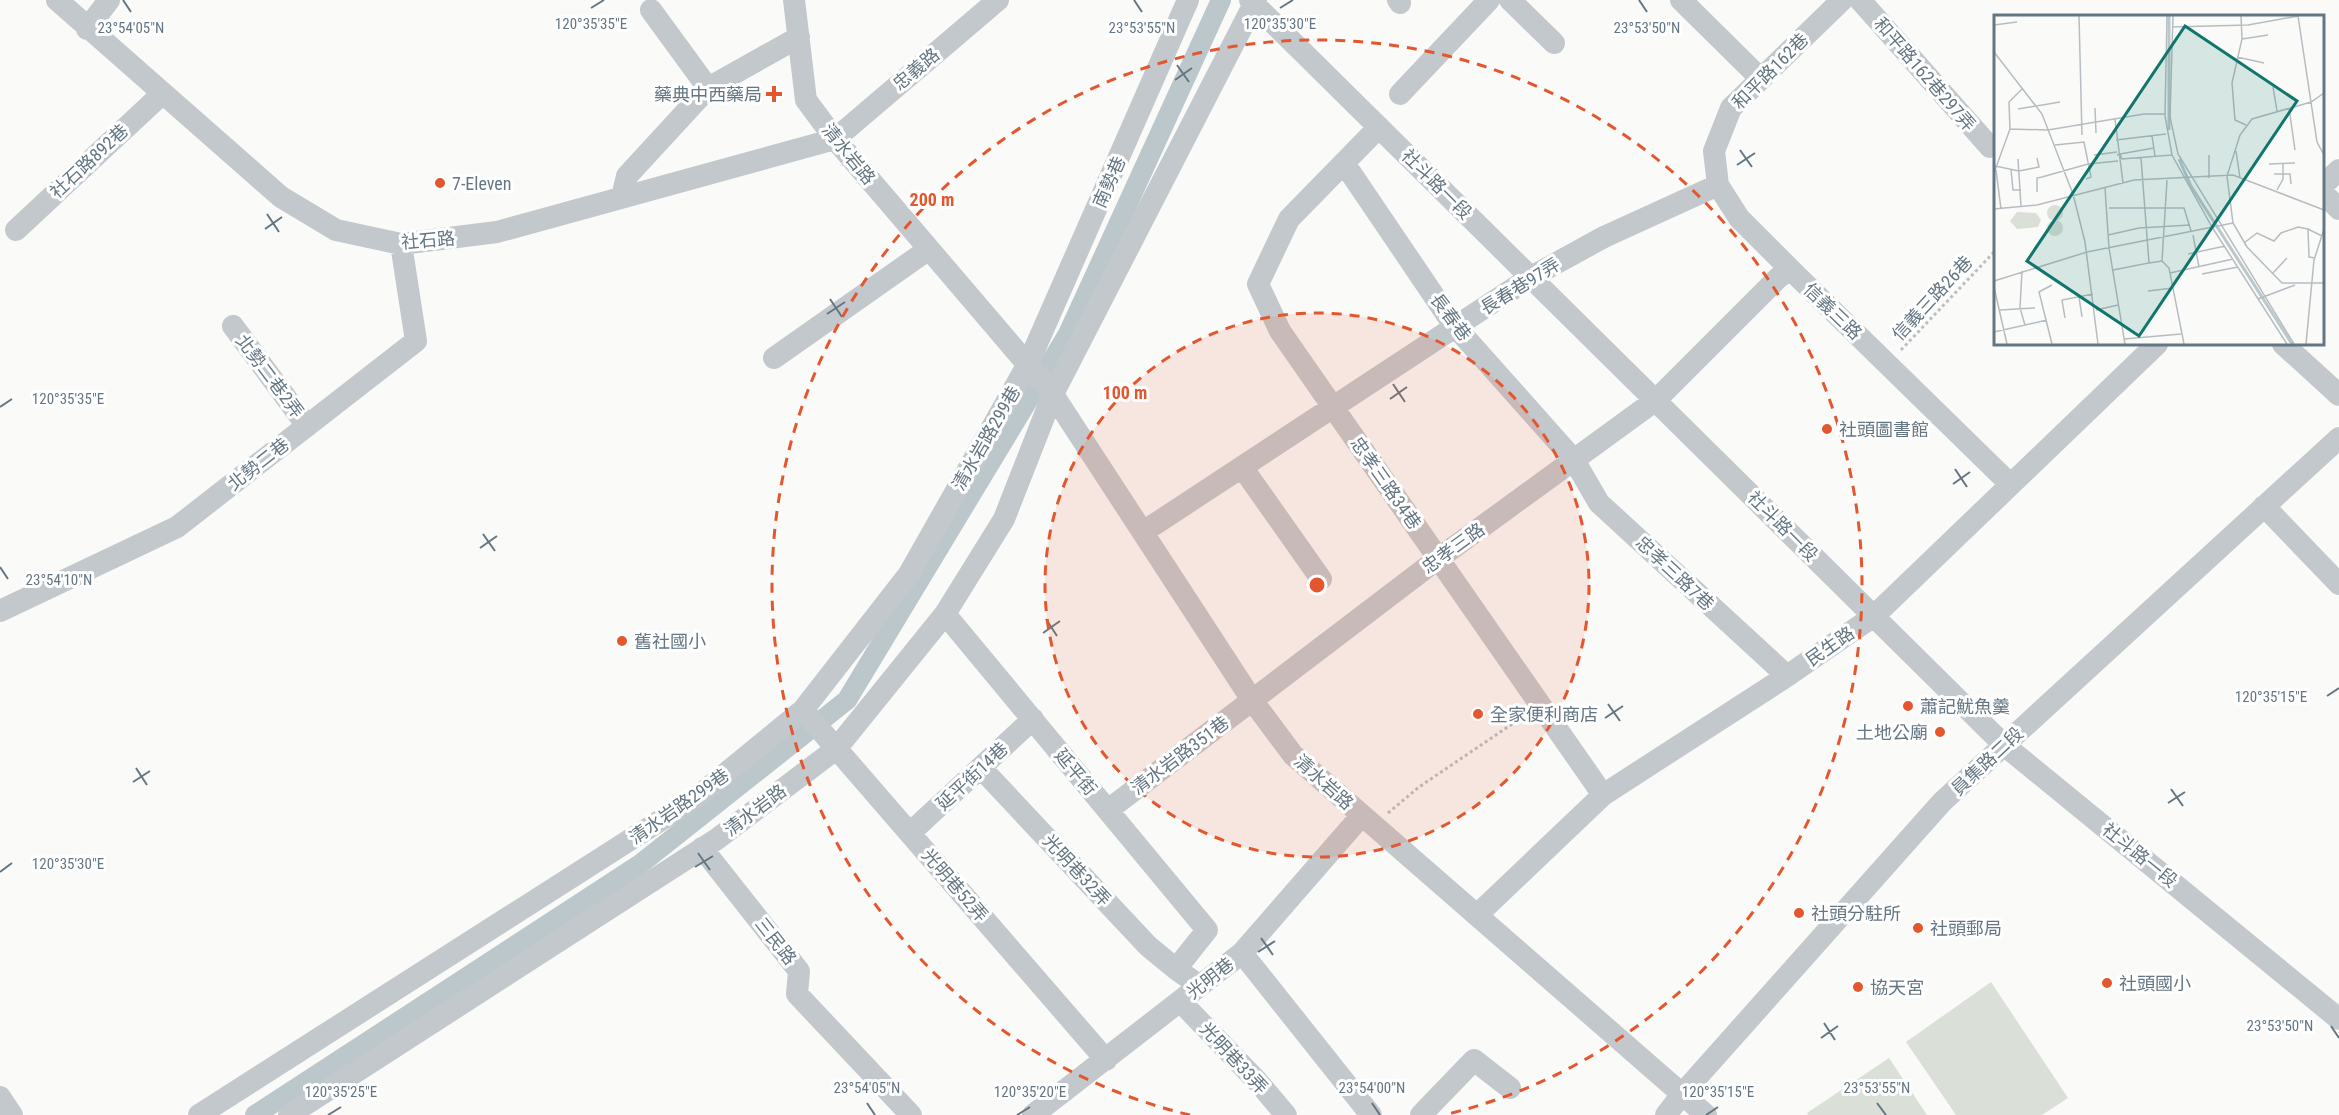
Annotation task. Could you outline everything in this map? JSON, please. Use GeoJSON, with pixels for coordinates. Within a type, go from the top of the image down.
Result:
{"type":"FeatureCollection","features":[{"type":"Feature","properties":{"kind":"street","name":"社石路"},"geometry":{"type":"LineString","coordinates":[[57,0],[281,197],[336,230],[400,244],[497,232],[835,139]]}},
{"type":"Feature","properties":{"kind":"street"},"geometry":{"type":"LineString","coordinates":[[88,28],[109,0]]}},
{"type":"Feature","properties":{"kind":"street","name":"清水岩路"},"geometry":{"type":"LineString","coordinates":[[794,0],[806,100],[835,139],[1052,394],[1252,700],[1293,755],[1707,1115]]}},
{"type":"Feature","properties":{"kind":"street","name":"忠義路"},"geometry":{"type":"LineString","coordinates":[[835,139],[998,0]]}},
{"type":"Feature","properties":{"kind":"street","name":"南勢巷"},"geometry":{"type":"LineString","coordinates":[[1029,365],[1188,0]]}},
{"type":"Feature","properties":{"kind":"street"},"geometry":{"type":"LineString","coordinates":[[1400,94],[1489,0]]}},
{"type":"Feature","properties":{"kind":"street"},"geometry":{"type":"LineString","coordinates":[[1510,0],[1554,43]]}},
{"type":"Feature","properties":{"kind":"street"},"geometry":{"type":"LineString","coordinates":[[1681,0],[1761,79]]}},
{"type":"Feature","properties":{"kind":"street","name":"和平路162巷"},"geometry":{"type":"LineString","coordinates":[[1790,269],[1739,218],[1718,185],[1714,151],[1731,108],[1842,0]]}},
{"type":"Feature","properties":{"kind":"street","name":"和平路162巷297弄"},"geometry":{"type":"LineString","coordinates":[[1860,0],[1990,147]]}},
{"type":"Feature","properties":{"kind":"street","name":"清水岩路"},"geometry":{"type":"LineString","coordinates":[[289,1115],[702,848],[836,748],[945,614],[1004,519],[1052,394],[1254,2]]}},
{"type":"Feature","properties":{"kind":"street","name":"社斗路一段"},"geometry":{"type":"LineString","coordinates":[[1254,2],[2004,745],[2339,1019]]}},
{"type":"Feature","properties":{"kind":"street"},"geometry":{"type":"LineString","coordinates":[[651,10],[708,88]]}},
{"type":"Feature","properties":{"kind":"street"},"geometry":{"type":"LineString","coordinates":[[622,198],[627,176],[708,88],[799,37]]}},
{"type":"Feature","properties":{"kind":"street","name":"社石路892巷"},"geometry":{"type":"LineString","coordinates":[[16,230],[163,93]]}},
{"type":"Feature","properties":{"kind":"street","name":"忠孝三路34巷"},"geometry":{"type":"LineString","coordinates":[[1379,127],[1288,219],[1258,284],[1280,331],[1438,558]]}},
{"type":"Feature","properties":{"kind":"street","name":"長春巷"},"geometry":{"type":"LineString","coordinates":[[1344,163],[1456,327],[1574,460]]}},
{"type":"Feature","properties":{"kind":"street"},"geometry":{"type":"LineString","coordinates":[[2324,184],[2339,170]]}},
{"type":"Feature","properties":{"kind":"street","name":"長春巷97弄"},"geometry":{"type":"LineString","coordinates":[[1143,532],[1531,277],[1604,237],[1718,185]]}},
{"type":"Feature","properties":{"kind":"street"},"geometry":{"type":"LineString","coordinates":[[2324,194],[2339,209]]}},
{"type":"Feature","properties":{"kind":"street","name":"北勢二巷"},"geometry":{"type":"LineString","coordinates":[[0,611],[177,527],[416,341],[400,244]]}},
{"type":"Feature","properties":{"kind":"street"},"geometry":{"type":"LineString","coordinates":[[774,358],[929,249]]}},
{"type":"Feature","properties":{"kind":"street","name":"信義三路"},"geometry":{"type":"LineString","coordinates":[[1656,400],[1778,278],[1790,269],[2010,484]]}},
{"type":"Feature","properties":{"kind":"street","name":"北勢二巷2弄"},"geometry":{"type":"LineString","coordinates":[[232,326],[307,426]]}},
{"type":"Feature","properties":{"kind":"street","name":"民生路"},"geometry":{"type":"LineString","coordinates":[[1477,915],[1603,795],[1787,676],[1874,616],[2156,345]]}},
{"type":"Feature","properties":{"kind":"street"},"geometry":{"type":"LineString","coordinates":[[2284,345],[2339,395]]}},
{"type":"Feature","properties":{"kind":"street","name":"清水岩路299巷"},"geometry":{"type":"LineString","coordinates":[[199,1115],[697,797],[803,711],[909,574],[1029,365]]}},
{"type":"Feature","properties":{"kind":"street","name":"忠孝三路"},"geometry":{"type":"LineString","coordinates":[[1252,700],[1438,558],[1656,400]]}},
{"type":"Feature","properties":{"kind":"street","name":"員集路二段"},"geometry":{"type":"LineString","coordinates":[[1666,1115],[1942,802],[2339,438]]}},
{"type":"Feature","properties":{"kind":"street","name":"忠孝三路7巷"},"geometry":{"type":"LineString","coordinates":[[1574,460],[1599,503],[1787,676]]}},
{"type":"Feature","properties":{"kind":"street"},"geometry":{"type":"LineString","coordinates":[[1242,467],[1321,579]]}},
{"type":"Feature","properties":{"kind":"street"},"geometry":{"type":"LineString","coordinates":[[2264,507],[2339,584]]}},
{"type":"Feature","properties":{"kind":"street"},"geometry":{"type":"LineString","coordinates":[[1438,558],[1603,795]]}},
{"type":"Feature","properties":{"kind":"street","name":"延平街"},"geometry":{"type":"LineString","coordinates":[[945,614],[1207,930],[1176,969]]}},
{"type":"Feature","properties":{"kind":"street","name":"清水岩路351巷"},"geometry":{"type":"LineString","coordinates":[[1108,810],[1252,700]]}},
{"type":"Feature","properties":{"kind":"street","name":"光明巷52弄"},"geometry":{"type":"LineString","coordinates":[[803,711],[1106,1060]]}},
{"type":"Feature","properties":{"kind":"street","name":"延平街14巷"},"geometry":{"type":"LineString","coordinates":[[910,833],[1033,719]]}},
{"type":"Feature","properties":{"kind":"street","name":"光明巷32弄"},"geometry":{"type":"LineString","coordinates":[[981,768],[1148,946],[1200,986]]}},
{"type":"Feature","properties":{"kind":"street","name":"光明巷"},"geometry":{"type":"LineString","coordinates":[[1032,1115],[1242,953],[1368,820]]}},
{"type":"Feature","properties":{"kind":"street","name":"三民路"},"geometry":{"type":"LineString","coordinates":[[702,848],[799,971],[797,994],[911,1115]]}},
{"type":"Feature","properties":{"kind":"street"},"geometry":{"type":"LineString","coordinates":[[1242,953],[1371,1115]]}},
{"type":"Feature","properties":{"kind":"street","name":"光明巷33弄"},"geometry":{"type":"LineString","coordinates":[[1180,1001],[1258,1082],[1286,1115]]}},
{"type":"Feature","properties":{"kind":"street"},"geometry":{"type":"LineString","coordinates":[[1421,1115],[1474,1060],[1510,1088]]}},
{"type":"Feature","properties":{"kind":"street"},"geometry":{"type":"LineString","coordinates":[[0,1097],[12,1115]]}},
{"type":"Feature","properties":{"kind":"path","name":"信義三路26巷"},"geometry":{"type":"LineString","coordinates":[[1888,365],[1994,251]]}},
{"type":"Feature","properties":{"kind":"path"},"geometry":{"type":"LineString","coordinates":[[1368,820],[1540,705]]}},
{"type":"Feature","properties":{"kind":"shaded area"},"geometry":{"type":"Polygon","coordinates":[[[1991,982],[2068,1098],[2042,1115],[1956,1115],[1906,1042],[1991,982]]]}},
{"type":"Feature","properties":{"kind":"shaded area"},"geometry":{"type":"Polygon","coordinates":[[[1889,1058],[1927,1115],[1808,1115],[1807,1113],[1889,1058]]]}},
{"type":"Feature","properties":{"kind":"waterway"},"geometry":{"type":"LineString","coordinates":[[255,1115],[639,865],[847,700],[1068,334],[1221,0]]}},
{"type":"Feature","properties":{"kind":"place","name":"藥典中西藥局"},"geometry":{"type":"Point","coordinates":[774,94]}},
{"type":"Feature","properties":{"kind":"place","name":"7-Eleven"},"geometry":{"type":"Point","coordinates":[440,183]}},
{"type":"Feature","properties":{"kind":"place","name":"社頭圖書館"},"geometry":{"type":"Point","coordinates":[1827,429]}},
{"type":"Feature","properties":{"kind":"place","name":"舊社國小"},"geometry":{"type":"Point","coordinates":[622,641]}},
{"type":"Feature","properties":{"kind":"place","name":"蕭記魷魚羹"},"geometry":{"type":"Point","coordinates":[1908,706]}},
{"type":"Feature","properties":{"kind":"place","name":"全家便利商店"},"geometry":{"type":"Point","coordinates":[1478,714]}},
{"type":"Feature","properties":{"kind":"place","name":"土地公廟"},"geometry":{"type":"Point","coordinates":[1940,732]}},
{"type":"Feature","properties":{"kind":"place","name":"社頭分駐所"},"geometry":{"type":"Point","coordinates":[1799,913]}},
{"type":"Feature","properties":{"kind":"place","name":"社頭郵局"},"geometry":{"type":"Point","coordinates":[1918,928]}},
{"type":"Feature","properties":{"kind":"place","name":"社頭國小"},"geometry":{"type":"Point","coordinates":[2107,983]}},
{"type":"Feature","properties":{"kind":"place","name":"協天宮"},"geometry":{"type":"Point","coordinates":[1858,987]}}]}
